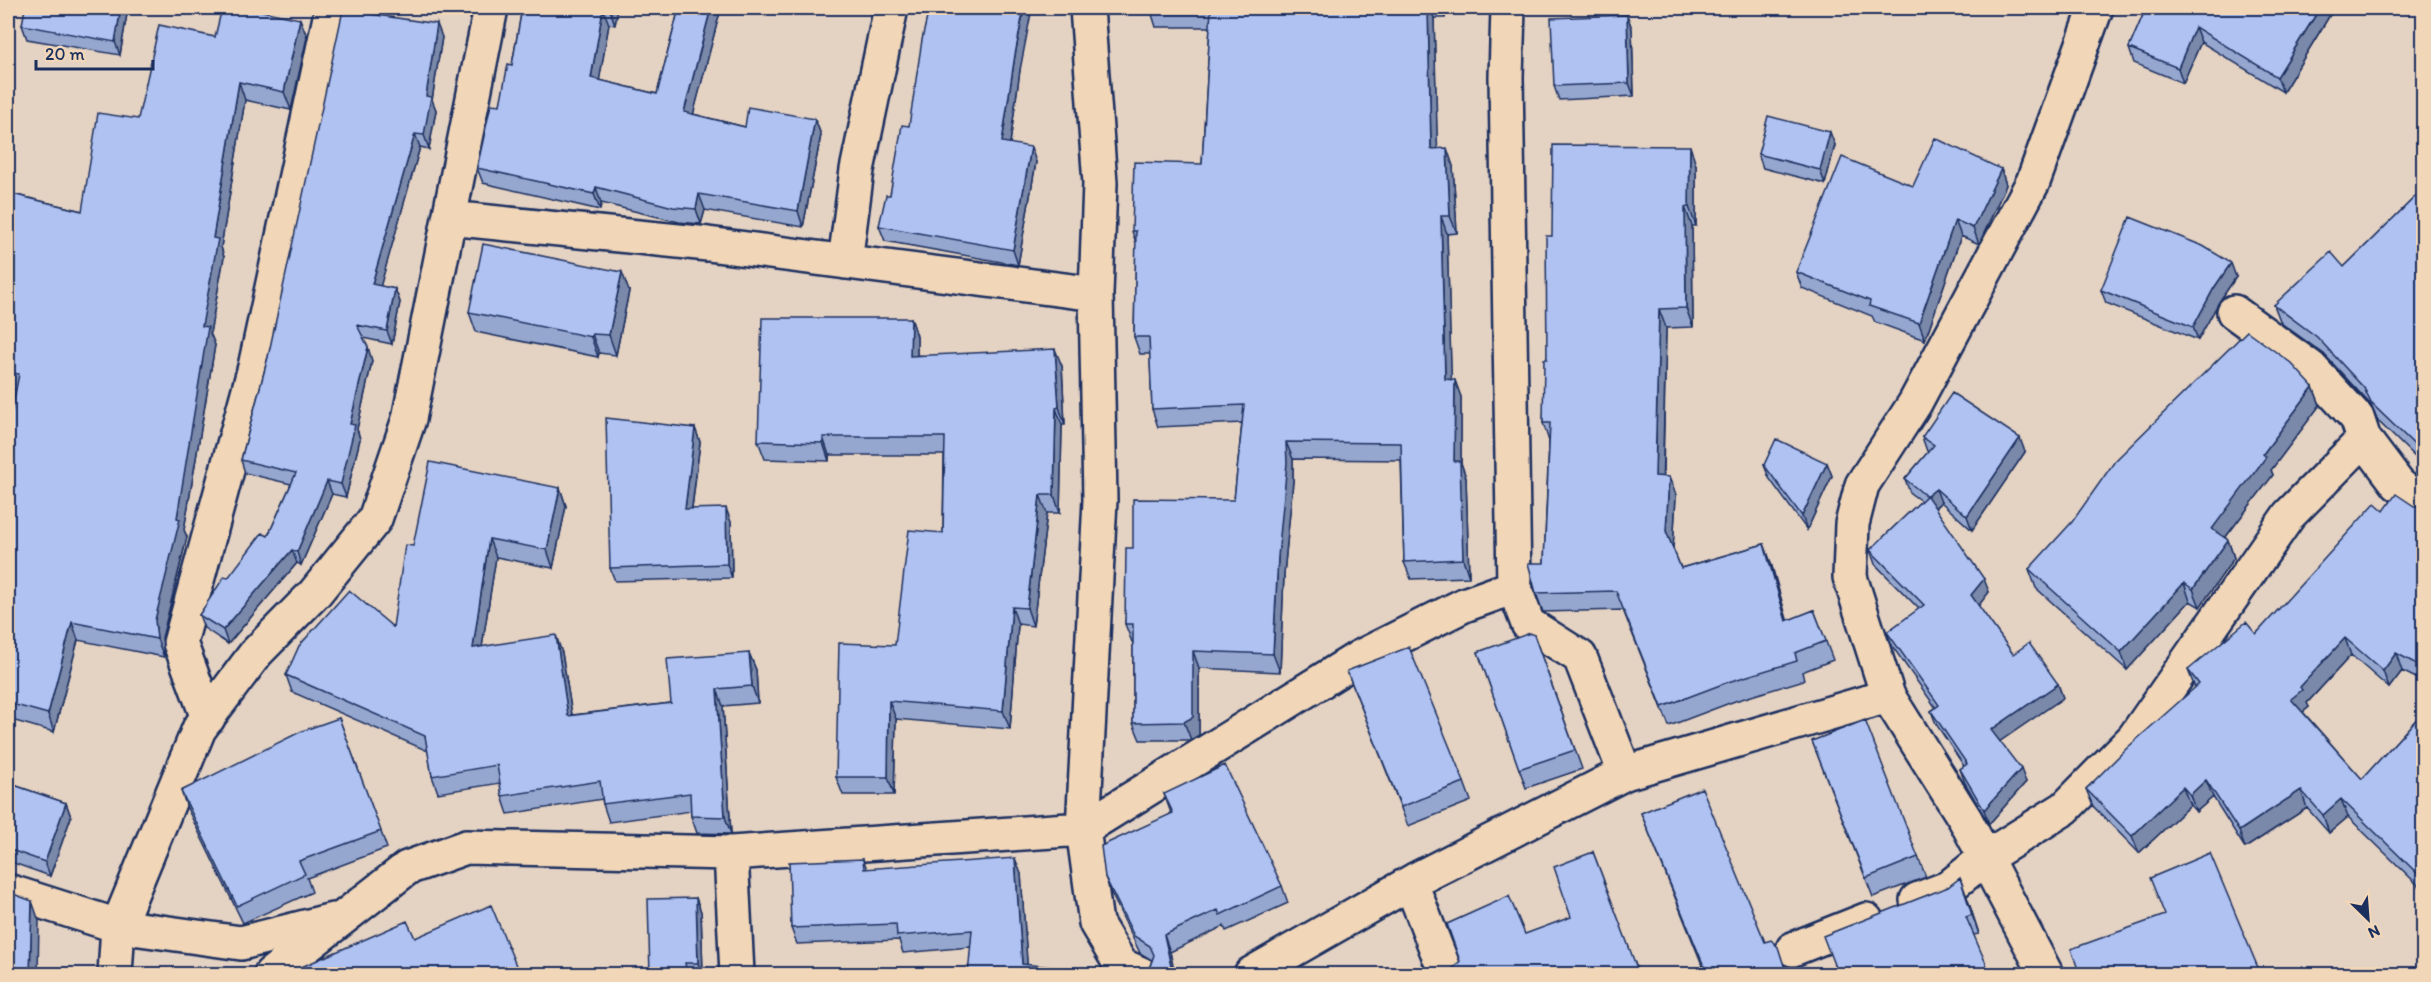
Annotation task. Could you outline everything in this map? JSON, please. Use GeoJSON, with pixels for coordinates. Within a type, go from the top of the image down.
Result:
{"type":"FeatureCollection","features":[{"type":"Feature","properties":{"kind":"street"},"geometry":{"type":"LineString","coordinates":[[208,718],[180,643],[255,367],[332,8]]}},
{"type":"Feature","properties":{"kind":"street"},"geometry":{"type":"LineString","coordinates":[[115,975],[118,926],[199,729],[255,653],[315,593],[375,519],[409,420],[491,8]]}},
{"type":"Feature","properties":{"kind":"street"},"geometry":{"type":"LineString","coordinates":[[845,262],[857,170],[891,8]]}},
{"type":"Feature","properties":{"kind":"street"},"geometry":{"type":"LineString","coordinates":[[1087,8],[1100,183],[1096,294],[1100,500],[1083,829],[1096,923],[1121,964],[1141,975]]}},
{"type":"Feature","properties":{"kind":"street"},"geometry":{"type":"LineString","coordinates":[[1508,8],[1506,77],[1514,587],[1528,624],[1580,657],[1625,772]]}},
{"type":"Feature","properties":{"kind":"street"},"geometry":{"type":"LineString","coordinates":[[2046,975],[1965,819],[1888,696],[1850,577],[1852,524],[1862,485],[1915,403],[2033,182],[2096,8]]}},
{"type":"Feature","properties":{"kind":"street"},"geometry":{"type":"LineString","coordinates":[[449,218],[845,262],[1096,294]]}},
{"type":"Feature","properties":{"kind":"street"},"geometry":{"type":"LineString","coordinates":[[2234,312],[2310,367],[2357,418],[2364,439],[2398,484],[2424,505]]}},
{"type":"Feature","properties":{"kind":"street"},"geometry":{"type":"LineString","coordinates":[[1793,949],[1948,888],[1985,858],[2065,808],[2134,738],[2289,515],[2364,439]]}},
{"type":"Feature","properties":{"kind":"street"},"geometry":{"type":"LineString","coordinates":[[271,975],[407,868],[466,847],[731,853],[1083,829],[1360,657],[1464,605],[1514,587]]}},
{"type":"Feature","properties":{"kind":"street"},"geometry":{"type":"LineString","coordinates":[[1251,975],[1415,880],[1625,772],[1888,696]]}},
{"type":"Feature","properties":{"kind":"street"},"geometry":{"type":"LineString","coordinates":[[731,853],[737,975]]}},
{"type":"Feature","properties":{"kind":"street"},"geometry":{"type":"LineString","coordinates":[[1415,880],[1414,891],[1446,975]]}},
{"type":"Feature","properties":{"kind":"street"},"geometry":{"type":"LineString","coordinates":[[8,891],[118,926],[241,943],[343,918]]}},
{"type":"Feature","properties":{"kind":"building"},"geometry":{"type":"Polygon","coordinates":[[[25,8],[121,8],[115,42],[22,25],[25,8]]]}},
{"type":"Feature","properties":{"kind":"building"},"geometry":{"type":"Polygon","coordinates":[[[222,8],[248,8],[300,19],[284,92],[239,82],[213,238],[218,239],[202,326],[208,327],[177,518],[180,519],[155,620],[157,639],[72,622],[48,714],[8,703],[8,430],[19,374],[8,372],[8,193],[82,211],[98,113],[138,119],[159,25],[215,37],[222,8]]]}},
{"type":"Feature","properties":{"kind":"building"},"geometry":{"type":"Polygon","coordinates":[[[522,8],[610,8],[610,10],[603,9],[591,78],[657,94],[679,8],[711,8],[684,112],[745,127],[748,107],[815,119],[798,211],[699,194],[696,209],[673,207],[596,187],[594,194],[477,168],[491,104],[500,105],[508,64],[512,65],[522,8]]]}},
{"type":"Feature","properties":{"kind":"building"},"geometry":{"type":"Polygon","coordinates":[[[929,8],[1024,8],[1002,142],[1031,147],[1013,250],[879,226],[886,195],[890,195],[902,125],[909,126],[929,8]]]}},
{"type":"Feature","properties":{"kind":"building"},"geometry":{"type":"Polygon","coordinates":[[[1150,8],[1428,8],[1431,149],[1447,148],[1450,216],[1441,216],[1445,379],[1455,380],[1454,461],[1460,461],[1463,559],[1404,562],[1401,443],[1286,442],[1287,463],[1278,557],[1273,654],[1193,651],[1193,717],[1184,722],[1133,723],[1133,624],[1125,624],[1126,548],[1133,548],[1133,499],[1234,500],[1244,405],[1152,409],[1149,337],[1134,337],[1136,231],[1132,231],[1134,162],[1202,164],[1211,9],[1150,10],[1150,8]]]}},
{"type":"Feature","properties":{"kind":"building"},"geometry":{"type":"Polygon","coordinates":[[[2146,8],[2320,8],[2277,77],[2195,27],[2178,68],[2129,48],[2146,8]]]}},
{"type":"Feature","properties":{"kind":"building"},"geometry":{"type":"Polygon","coordinates":[[[343,10],[437,24],[426,96],[431,97],[424,135],[415,134],[372,284],[395,289],[387,331],[357,325],[368,347],[350,424],[355,425],[341,484],[327,481],[297,552],[292,550],[223,630],[199,615],[224,577],[228,578],[262,533],[268,536],[296,473],[241,460],[268,357],[343,10]]]}},
{"type":"Feature","properties":{"kind":"building"},"geometry":{"type":"Polygon","coordinates":[[[1627,15],[1629,83],[1554,86],[1551,18],[1627,15]]]}},
{"type":"Feature","properties":{"kind":"building"},"geometry":{"type":"Polygon","coordinates":[[[1768,116],[1830,132],[1820,170],[1758,154],[1768,116]]]}},
{"type":"Feature","properties":{"kind":"building"},"geometry":{"type":"Polygon","coordinates":[[[1935,138],[2001,169],[1973,228],[1955,220],[1919,323],[1869,306],[1870,301],[1796,272],[1842,157],[1913,186],[1935,138]]]}},
{"type":"Feature","properties":{"kind":"building"},"geometry":{"type":"Polygon","coordinates":[[[1553,145],[1690,146],[1689,207],[1685,207],[1686,308],[1659,309],[1655,476],[1669,477],[1666,531],[1681,568],[1764,544],[1786,621],[1814,610],[1826,641],[1795,653],[1797,661],[1728,682],[1662,707],[1616,591],[1536,593],[1528,563],[1544,563],[1550,423],[1543,423],[1544,359],[1547,359],[1546,236],[1552,236],[1553,145]]]}},
{"type":"Feature","properties":{"kind":"building"},"geometry":{"type":"Polygon","coordinates":[[[2424,188],[2424,454],[2371,403],[2364,388],[2317,337],[2274,305],[2331,252],[2344,267],[2424,188]]]}},
{"type":"Feature","properties":{"kind":"building"},"geometry":{"type":"Polygon","coordinates":[[[2130,217],[2203,246],[2231,263],[2214,288],[2193,327],[2101,290],[2130,217]]]}},
{"type":"Feature","properties":{"kind":"building"},"geometry":{"type":"Polygon","coordinates":[[[483,244],[622,272],[609,335],[592,334],[591,337],[469,312],[483,244]]]}},
{"type":"Feature","properties":{"kind":"building"},"geometry":{"type":"Polygon","coordinates":[[[762,318],[911,318],[910,356],[1055,349],[1059,407],[1056,408],[1054,495],[1040,495],[1027,608],[1012,607],[1003,711],[889,701],[888,777],[836,777],[839,643],[895,645],[909,530],[943,533],[945,437],[823,437],[823,443],[758,441],[762,318]]]}},
{"type":"Feature","properties":{"kind":"building"},"geometry":{"type":"Polygon","coordinates":[[[2247,331],[2291,363],[2313,387],[2263,454],[2266,457],[2212,529],[2228,540],[2193,589],[2184,583],[2121,652],[2029,569],[2072,522],[2115,461],[2247,331]]]}},
{"type":"Feature","properties":{"kind":"building"},"geometry":{"type":"Polygon","coordinates":[[[1952,393],[2020,438],[1967,516],[1936,489],[1927,496],[1984,579],[1971,595],[2013,654],[2029,643],[2058,684],[1991,730],[2021,769],[1984,810],[1960,769],[1967,764],[1931,711],[1939,705],[1887,632],[1924,605],[1870,550],[1926,496],[1905,479],[1934,445],[1922,437],[1952,393]]]}},
{"type":"Feature","properties":{"kind":"building"},"geometry":{"type":"Polygon","coordinates":[[[606,418],[695,428],[685,509],[726,508],[727,564],[610,568],[606,418]]]}},
{"type":"Feature","properties":{"kind":"building"},"geometry":{"type":"Polygon","coordinates":[[[1776,439],[1827,463],[1802,516],[1764,465],[1776,439]]]}},
{"type":"Feature","properties":{"kind":"building"},"geometry":{"type":"Polygon","coordinates":[[[2424,455],[2424,469],[2417,463],[2424,455]]]}},
{"type":"Feature","properties":{"kind":"building"},"geometry":{"type":"Polygon","coordinates":[[[430,462],[560,488],[547,550],[489,539],[473,648],[556,635],[568,716],[671,703],[667,659],[749,653],[752,686],[717,689],[725,817],[691,816],[690,793],[603,804],[600,781],[502,796],[497,765],[432,776],[425,736],[286,675],[299,646],[349,590],[393,627],[405,545],[413,546],[430,462]]]}},
{"type":"Feature","properties":{"kind":"building"},"geometry":{"type":"Polygon","coordinates":[[[2396,494],[2414,506],[2424,505],[2424,668],[2396,653],[2383,671],[2345,638],[2300,687],[2302,690],[2291,699],[2362,779],[2424,711],[2424,880],[2341,799],[2323,815],[2301,790],[2239,831],[2206,780],[2190,795],[2183,787],[2132,836],[2086,789],[2127,748],[2199,684],[2188,670],[2246,622],[2256,634],[2375,503],[2384,511],[2396,494]]]}},
{"type":"Feature","properties":{"kind":"building"},"geometry":{"type":"Polygon","coordinates":[[[1530,633],[1534,635],[1575,750],[1519,769],[1478,652],[1530,633]]]}},
{"type":"Feature","properties":{"kind":"building"},"geometry":{"type":"Polygon","coordinates":[[[1409,647],[1464,782],[1401,807],[1347,671],[1409,647]]]}},
{"type":"Feature","properties":{"kind":"building"},"geometry":{"type":"Polygon","coordinates":[[[339,718],[381,831],[299,861],[305,874],[237,906],[181,791],[302,731],[339,718]]]}},
{"type":"Feature","properties":{"kind":"building"},"geometry":{"type":"Polygon","coordinates":[[[1865,720],[1918,857],[1866,878],[1812,741],[1865,720]]]}},
{"type":"Feature","properties":{"kind":"building"},"geometry":{"type":"Polygon","coordinates":[[[1225,765],[1282,886],[1220,915],[1218,910],[1164,935],[1173,975],[1152,975],[1149,969],[1154,955],[1150,946],[1134,936],[1105,877],[1101,846],[1173,813],[1164,794],[1225,765]]]}},
{"type":"Feature","properties":{"kind":"building"},"geometry":{"type":"Polygon","coordinates":[[[8,783],[66,803],[45,862],[8,849],[8,783]]]}},
{"type":"Feature","properties":{"kind":"building"},"geometry":{"type":"Polygon","coordinates":[[[1702,788],[1765,942],[1771,940],[1778,947],[1787,975],[1696,975],[1706,971],[1641,813],[1702,788]]]}},
{"type":"Feature","properties":{"kind":"building"},"geometry":{"type":"Polygon","coordinates":[[[1593,852],[1638,971],[1628,975],[1447,975],[1460,961],[1447,924],[1509,896],[1525,934],[1571,917],[1554,867],[1593,852]]]}},
{"type":"Feature","properties":{"kind":"building"},"geometry":{"type":"Polygon","coordinates":[[[2210,853],[2261,975],[2080,975],[2071,949],[2165,915],[2150,878],[2210,853]]]}},
{"type":"Feature","properties":{"kind":"building"},"geometry":{"type":"Polygon","coordinates":[[[1015,858],[1022,964],[1052,967],[1051,975],[968,975],[972,930],[897,936],[896,924],[791,928],[789,862],[863,859],[864,869],[1015,858]]]}},
{"type":"Feature","properties":{"kind":"building"},"geometry":{"type":"Polygon","coordinates":[[[1960,878],[1972,915],[1966,917],[1991,975],[1838,975],[1823,936],[1948,887],[1960,878]]]}},
{"type":"Feature","properties":{"kind":"building"},"geometry":{"type":"Polygon","coordinates":[[[8,892],[32,901],[30,975],[8,975],[8,892]]]}},
{"type":"Feature","properties":{"kind":"building"},"geometry":{"type":"Polygon","coordinates":[[[696,898],[698,963],[685,963],[687,975],[650,975],[648,899],[696,898]]]}},
{"type":"Feature","properties":{"kind":"building"},"geometry":{"type":"Polygon","coordinates":[[[491,905],[520,975],[283,975],[407,921],[415,938],[491,905]]]}}]}
